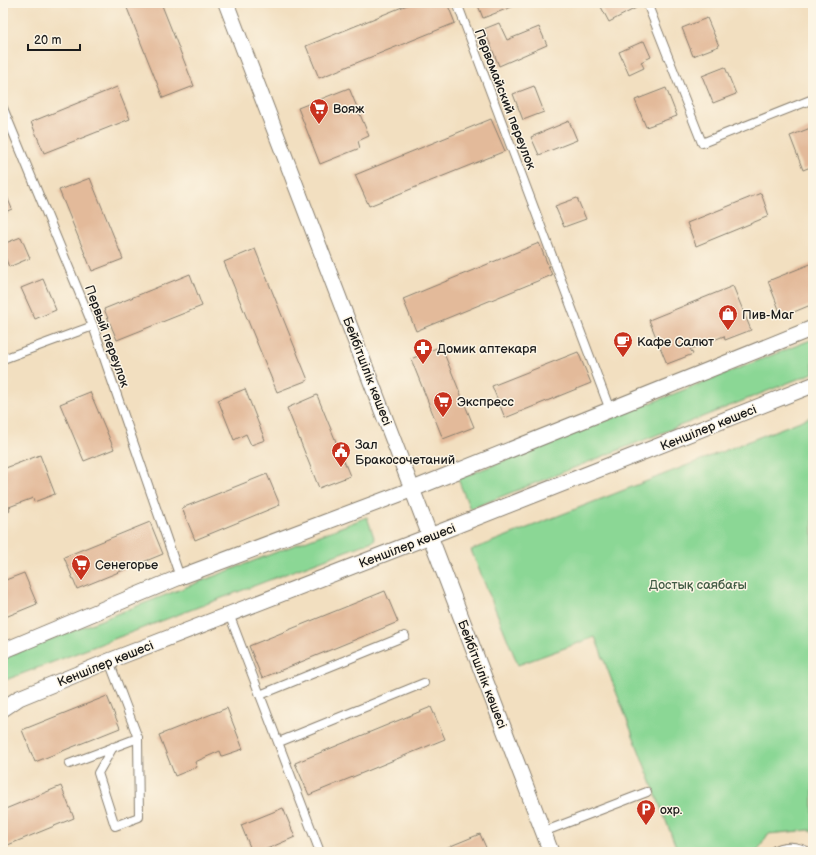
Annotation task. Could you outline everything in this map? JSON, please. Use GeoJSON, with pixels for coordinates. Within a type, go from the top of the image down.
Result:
{"type":"FeatureCollection","features":[{"type":"Feature","properties":{"kind":"street","name":"Бейбітшілік көшесі"},"geometry":{"type":"LineString","coordinates":[[226,3],[551,852]]}},
{"type":"Feature","properties":{"kind":"street"},"geometry":{"type":"LineString","coordinates":[[3,651],[180,577],[413,489],[813,328]]}},
{"type":"Feature","properties":{"kind":"street","name":"Кеншілер көшесі"},"geometry":{"type":"LineString","coordinates":[[3,709],[18,698],[109,660],[430,536],[813,385]]}},
{"type":"Feature","properties":{"kind":"lane","name":"Первомайский переулок"},"geometry":{"type":"LineString","coordinates":[[457,3],[610,410]]}},
{"type":"Feature","properties":{"kind":"lane"},"geometry":{"type":"LineString","coordinates":[[647,3],[702,144],[813,99]]}},
{"type":"Feature","properties":{"kind":"lane","name":"Первый переулок"},"geometry":{"type":"LineString","coordinates":[[3,108],[93,326],[180,577]]}},
{"type":"Feature","properties":{"kind":"lane"},"geometry":{"type":"LineString","coordinates":[[3,359],[93,326]]}},
{"type":"Feature","properties":{"kind":"lane"},"geometry":{"type":"LineString","coordinates":[[229,614],[320,852]]}},
{"type":"Feature","properties":{"kind":"lane"},"geometry":{"type":"LineString","coordinates":[[260,695],[405,636]]}},
{"type":"Feature","properties":{"kind":"lane"},"geometry":{"type":"LineString","coordinates":[[109,660],[138,738],[139,817],[115,826],[98,773],[113,747]]}},
{"type":"Feature","properties":{"kind":"lane"},"geometry":{"type":"LineString","coordinates":[[279,742],[424,683]]}},
{"type":"Feature","properties":{"kind":"lane"},"geometry":{"type":"LineString","coordinates":[[69,764],[138,738]]}},
{"type":"Feature","properties":{"kind":"lane"},"geometry":{"type":"LineString","coordinates":[[543,832],[647,792]]}},
{"type":"Feature","properties":{"kind":"lane"},"geometry":{"type":"LineString","coordinates":[[772,852],[787,846],[804,849],[809,852]]}},
{"type":"Feature","properties":{"kind":"green space"},"geometry":{"type":"Polygon","coordinates":[[[813,339],[813,373],[470,509],[458,479],[813,339]]]}},
{"type":"Feature","properties":{"kind":"green space","name":"Достық саябағы"},"geometry":{"type":"Polygon","coordinates":[[[813,416],[813,703],[809,730],[813,746],[813,831],[768,834],[757,852],[678,852],[595,637],[518,665],[471,550],[813,416]]]}},
{"type":"Feature","properties":{"kind":"green space"},"geometry":{"type":"Polygon","coordinates":[[[367,517],[375,540],[3,681],[3,658],[367,517]]]}},
{"type":"Feature","properties":{"kind":"building"},"geometry":{"type":"Polygon","coordinates":[[[125,3],[161,3],[194,86],[163,98],[125,3]]]}},
{"type":"Feature","properties":{"kind":"building"},"geometry":{"type":"Polygon","coordinates":[[[412,3],[447,3],[455,23],[319,78],[306,46],[412,3]]]}},
{"type":"Feature","properties":{"kind":"building"},"geometry":{"type":"Polygon","coordinates":[[[477,3],[513,3],[514,6],[483,18],[477,3]]]}},
{"type":"Feature","properties":{"kind":"building"},"geometry":{"type":"Polygon","coordinates":[[[604,3],[634,3],[636,8],[609,22],[600,5],[604,3]]]}},
{"type":"Feature","properties":{"kind":"building"},"geometry":{"type":"Polygon","coordinates":[[[707,18],[719,46],[693,56],[682,28],[707,18]]]}},
{"type":"Feature","properties":{"kind":"building"},"geometry":{"type":"Polygon","coordinates":[[[499,23],[507,40],[539,27],[547,45],[499,66],[484,29],[499,23]]]}},
{"type":"Feature","properties":{"kind":"building"},"geometry":{"type":"Polygon","coordinates":[[[644,41],[651,57],[641,62],[644,68],[629,75],[619,52],[644,41]]]}},
{"type":"Feature","properties":{"kind":"building"},"geometry":{"type":"Polygon","coordinates":[[[725,67],[736,94],[713,103],[702,76],[725,67]]]}},
{"type":"Feature","properties":{"kind":"building"},"geometry":{"type":"Polygon","coordinates":[[[534,86],[544,112],[523,120],[513,94],[534,86]]]}},
{"type":"Feature","properties":{"kind":"building"},"geometry":{"type":"Polygon","coordinates":[[[117,87],[130,119],[44,153],[31,122],[117,87]]]}},
{"type":"Feature","properties":{"kind":"building"},"geometry":{"type":"Polygon","coordinates":[[[349,88],[369,136],[358,141],[360,148],[320,164],[298,108],[349,88]]]}},
{"type":"Feature","properties":{"kind":"building"},"geometry":{"type":"Polygon","coordinates":[[[666,88],[677,116],[646,127],[635,100],[666,88]]]}},
{"type":"Feature","properties":{"kind":"building"},"geometry":{"type":"Polygon","coordinates":[[[491,119],[505,151],[369,206],[355,175],[491,119]]]}},
{"type":"Feature","properties":{"kind":"building"},"geometry":{"type":"Polygon","coordinates":[[[569,121],[577,140],[539,155],[531,137],[569,121]]]}},
{"type":"Feature","properties":{"kind":"building"},"geometry":{"type":"Polygon","coordinates":[[[813,127],[813,166],[803,170],[790,136],[813,127]]]}},
{"type":"Feature","properties":{"kind":"building"},"geometry":{"type":"Polygon","coordinates":[[[90,178],[123,259],[92,271],[59,190],[90,178]]]}},
{"type":"Feature","properties":{"kind":"building"},"geometry":{"type":"Polygon","coordinates":[[[3,187],[12,209],[3,213],[3,187]]]}},
{"type":"Feature","properties":{"kind":"building"},"geometry":{"type":"Polygon","coordinates":[[[761,193],[769,216],[696,246],[687,223],[761,193]]]}},
{"type":"Feature","properties":{"kind":"building"},"geometry":{"type":"Polygon","coordinates":[[[577,198],[586,219],[564,227],[555,206],[577,198]]]}},
{"type":"Feature","properties":{"kind":"building"},"geometry":{"type":"Polygon","coordinates":[[[21,237],[30,258],[9,267],[3,252],[3,244],[21,237]]]}},
{"type":"Feature","properties":{"kind":"building"},"geometry":{"type":"Polygon","coordinates":[[[539,243],[552,275],[416,331],[403,299],[539,243]]]}},
{"type":"Feature","properties":{"kind":"building"},"geometry":{"type":"Polygon","coordinates":[[[255,249],[308,380],[277,392],[224,262],[255,249]]]}},
{"type":"Feature","properties":{"kind":"building"},"geometry":{"type":"Polygon","coordinates":[[[813,263],[813,304],[782,317],[768,281],[813,263]]]}},
{"type":"Feature","properties":{"kind":"building"},"geometry":{"type":"Polygon","coordinates":[[[190,274],[202,306],[117,340],[104,309],[190,274]]]}},
{"type":"Feature","properties":{"kind":"building"},"geometry":{"type":"Polygon","coordinates":[[[43,279],[56,310],[35,319],[21,288],[43,279]]]}},
{"type":"Feature","properties":{"kind":"building"},"geometry":{"type":"Polygon","coordinates":[[[733,286],[751,330],[725,340],[724,336],[690,349],[693,354],[667,364],[649,320],[733,286]]]}},
{"type":"Feature","properties":{"kind":"building"},"geometry":{"type":"Polygon","coordinates":[[[441,346],[474,427],[443,439],[411,359],[441,346]]]}},
{"type":"Feature","properties":{"kind":"building"},"geometry":{"type":"Polygon","coordinates":[[[578,352],[591,383],[505,418],[492,386],[578,352]]]}},
{"type":"Feature","properties":{"kind":"building"},"geometry":{"type":"Polygon","coordinates":[[[245,389],[265,440],[251,445],[246,434],[234,440],[218,400],[245,389]]]}},
{"type":"Feature","properties":{"kind":"building"},"geometry":{"type":"Polygon","coordinates":[[[90,392],[114,449],[84,461],[60,404],[90,392]]]}},
{"type":"Feature","properties":{"kind":"building"},"geometry":{"type":"Polygon","coordinates":[[[317,395],[350,476],[319,488],[287,408],[317,395]]]}},
{"type":"Feature","properties":{"kind":"building"},"geometry":{"type":"Polygon","coordinates":[[[40,455],[55,494],[34,502],[33,498],[9,507],[10,511],[3,514],[3,469],[40,455]]]}},
{"type":"Feature","properties":{"kind":"building"},"geometry":{"type":"Polygon","coordinates":[[[267,474],[280,505],[195,540],[182,508],[267,474]]]}},
{"type":"Feature","properties":{"kind":"building"},"geometry":{"type":"Polygon","coordinates":[[[150,522],[163,554],[77,589],[64,557],[150,522]]]}},
{"type":"Feature","properties":{"kind":"building"},"geometry":{"type":"Polygon","coordinates":[[[24,573],[37,604],[3,618],[3,581],[24,573]]]}},
{"type":"Feature","properties":{"kind":"building"},"geometry":{"type":"Polygon","coordinates":[[[385,591],[398,622],[262,678],[249,646],[385,591]]]}},
{"type":"Feature","properties":{"kind":"building"},"geometry":{"type":"Polygon","coordinates":[[[107,696],[120,728],[35,762],[22,730],[107,696]]]}},
{"type":"Feature","properties":{"kind":"building"},"geometry":{"type":"Polygon","coordinates":[[[431,707],[445,739],[309,795],[295,763],[431,707]]]}},
{"type":"Feature","properties":{"kind":"building"},"geometry":{"type":"Polygon","coordinates":[[[227,708],[243,749],[222,756],[220,751],[195,762],[197,767],[175,776],[159,735],[227,708]]]}},
{"type":"Feature","properties":{"kind":"building"},"geometry":{"type":"Polygon","coordinates":[[[61,786],[74,818],[3,847],[3,810],[61,786]]]}},
{"type":"Feature","properties":{"kind":"building"},"geometry":{"type":"Polygon","coordinates":[[[283,808],[295,837],[260,852],[252,852],[241,825],[283,808]]]}},
{"type":"Feature","properties":{"kind":"building"},"geometry":{"type":"Polygon","coordinates":[[[480,834],[488,852],[436,852],[480,834]]]}},
{"type":"Feature","properties":{"kind":"place","name":"Вояж"},"geometry":{"type":"Point","coordinates":[319,125]}},
{"type":"Feature","properties":{"kind":"place","name":"Пив-Маг"},"geometry":{"type":"Point","coordinates":[728,331]}},
{"type":"Feature","properties":{"kind":"place","name":"Кафе Салют"},"geometry":{"type":"Point","coordinates":[623,358]}},
{"type":"Feature","properties":{"kind":"place","name":"Домик аптекаря"},"geometry":{"type":"Point","coordinates":[423,365]}},
{"type":"Feature","properties":{"kind":"place","name":"Экспресс"},"geometry":{"type":"Point","coordinates":[443,418]}},
{"type":"Feature","properties":{"kind":"place","name":"Зал Бракосочетаний"},"geometry":{"type":"Point","coordinates":[341,468]}},
{"type":"Feature","properties":{"kind":"place","name":"Сенегорье"},"geometry":{"type":"Point","coordinates":[81,581]}},
{"type":"Feature","properties":{"kind":"place","name":"охр."},"geometry":{"type":"Point","coordinates":[646,826]}}]}
